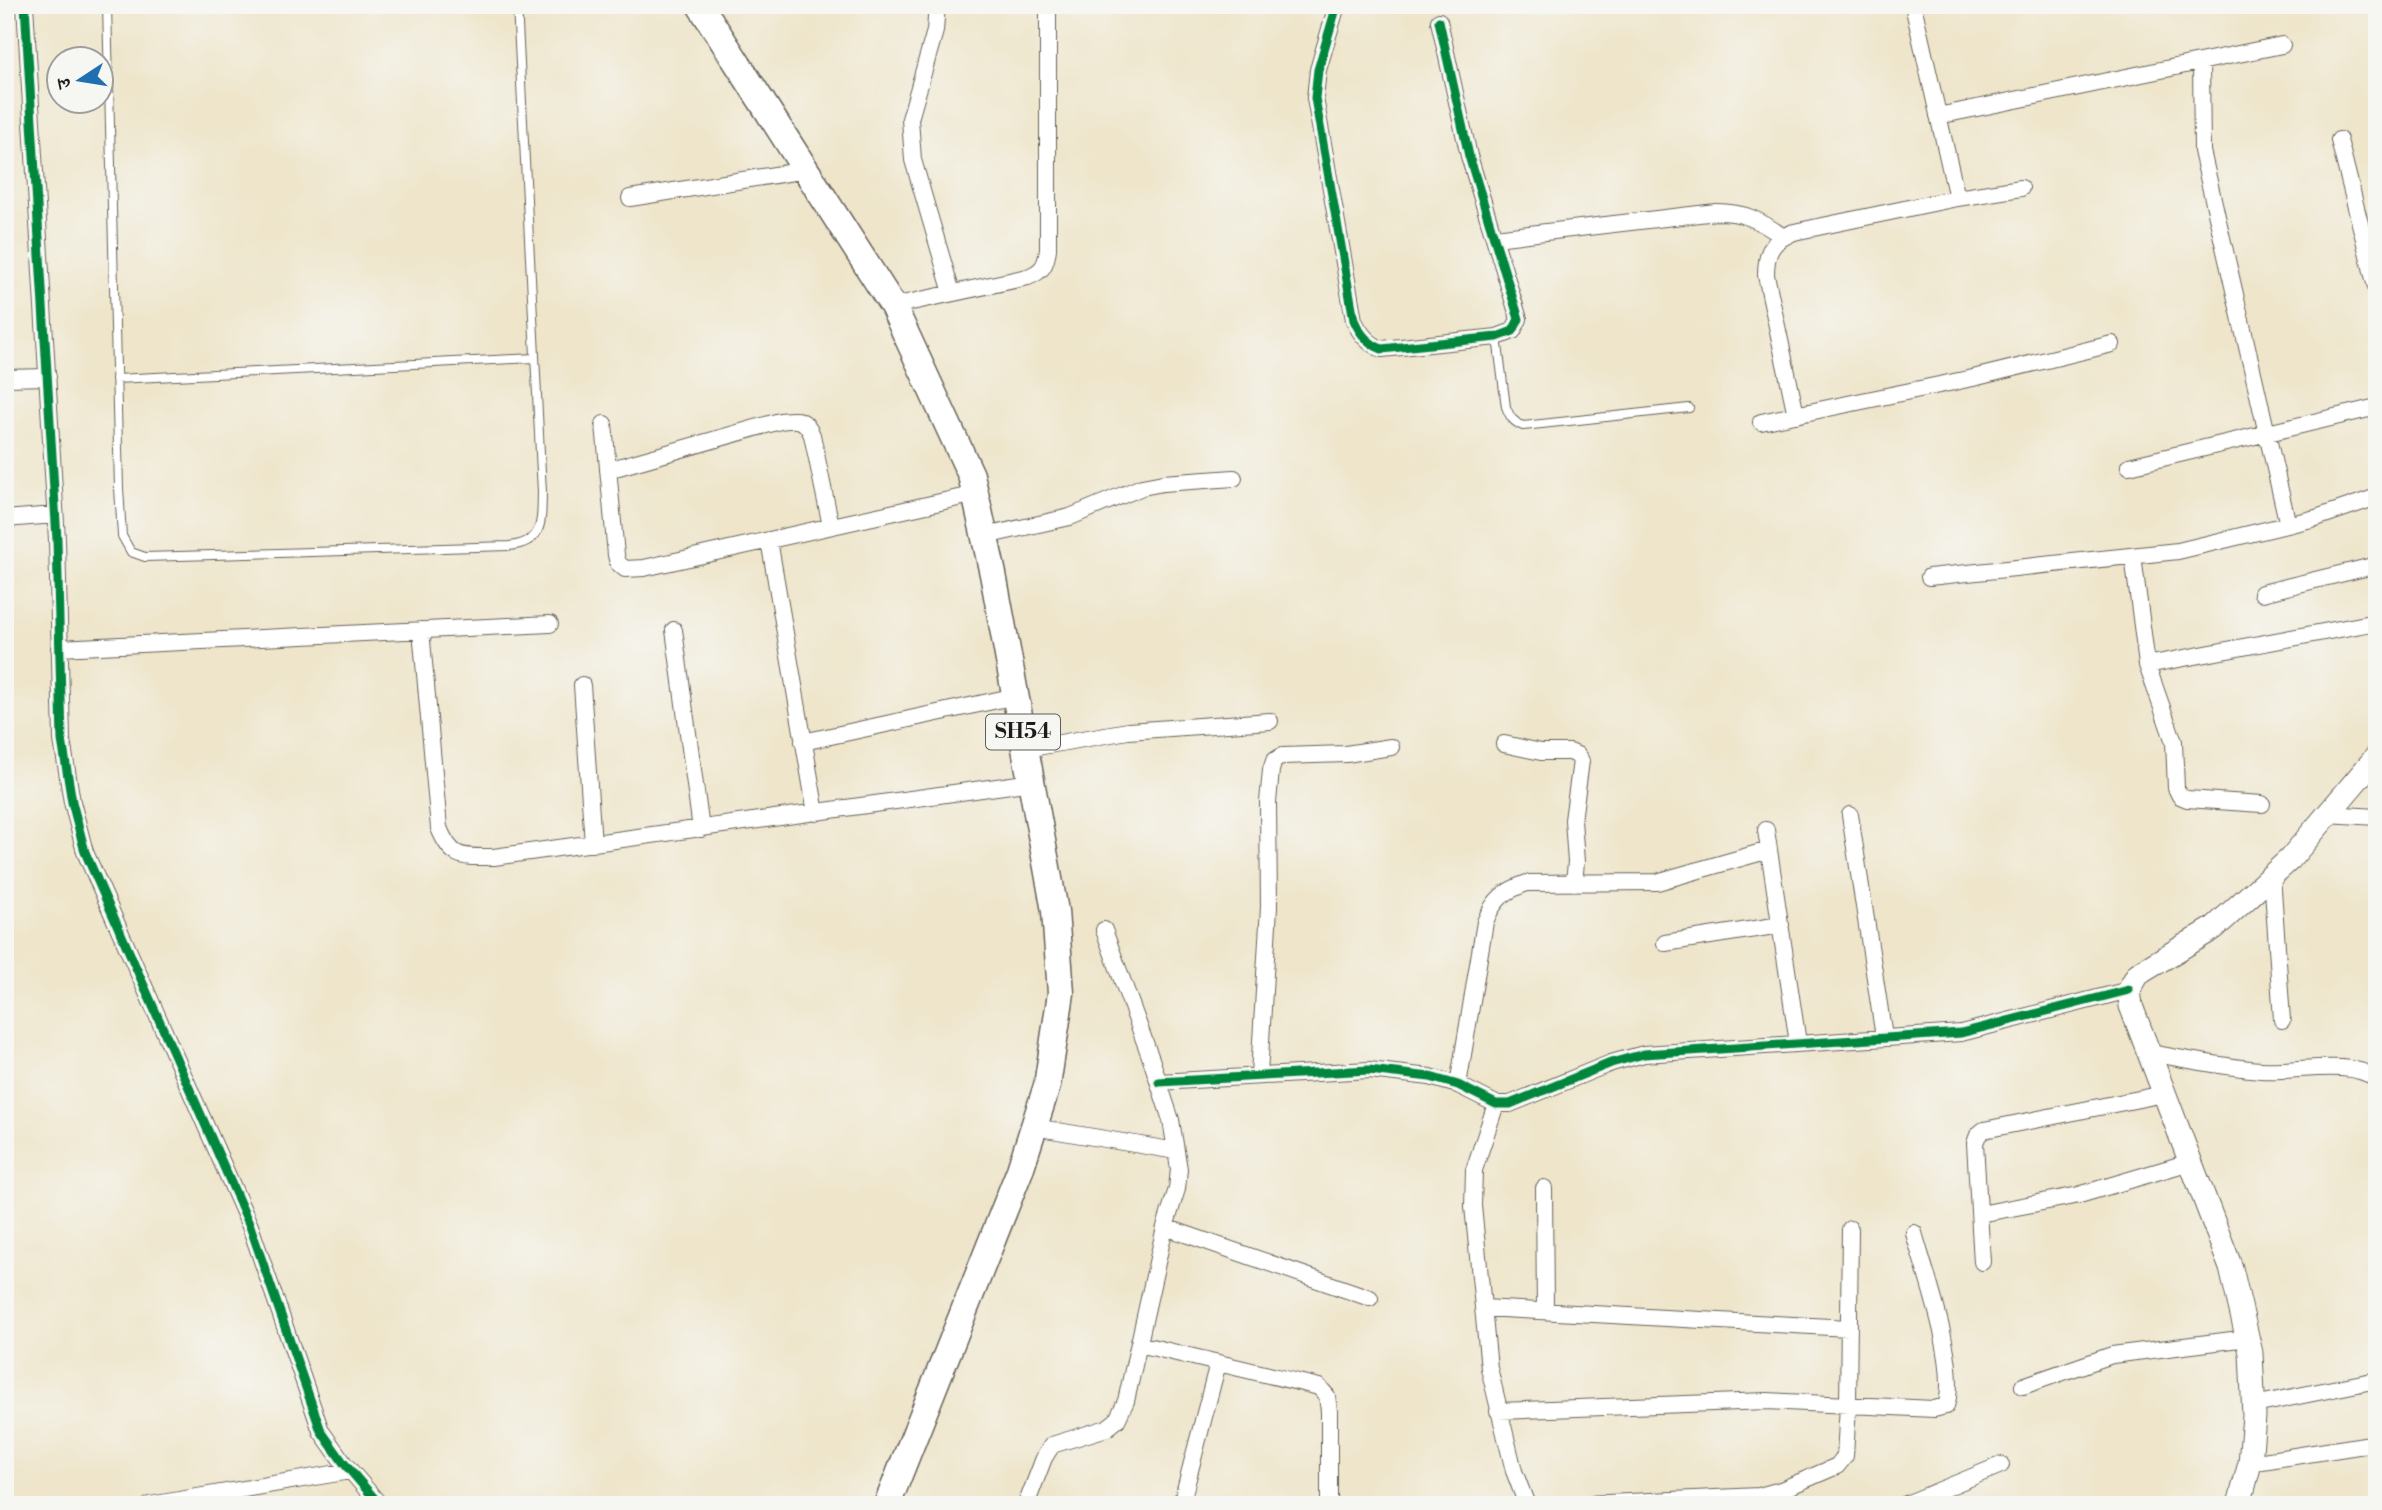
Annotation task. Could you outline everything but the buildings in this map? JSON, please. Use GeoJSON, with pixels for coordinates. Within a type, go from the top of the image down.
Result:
{"type":"FeatureCollection","features":[{"type":"Feature","properties":{"kind":"main road","name":"SH54"},"geometry":{"type":"LineString","coordinates":[[700,5],[892,306],[971,475],[1016,696],[1055,911],[1061,993],[1047,1086],[1020,1170],[887,1505]]}},
{"type":"Feature","properties":{"kind":"street"},"geometry":{"type":"LineString","coordinates":[[26,5],[55,515],[62,740],[72,802],[85,852],[250,1226],[321,1431],[350,1471],[380,1505]]}},
{"type":"Feature","properties":{"kind":"street"},"geometry":{"type":"LineString","coordinates":[[937,5],[935,31],[910,119],[913,160],[952,293]]}},
{"type":"Feature","properties":{"kind":"street"},"geometry":{"type":"LineString","coordinates":[[892,306],[1028,277],[1037,274],[1046,266],[1048,5]]}},
{"type":"Feature","properties":{"kind":"street"},"geometry":{"type":"LineString","coordinates":[[1337,5],[1318,70],[1315,98],[1354,320],[1359,332],[1373,346],[1382,349],[1497,337],[1513,331],[1519,319],[1469,156],[1439,21]]}},
{"type":"Feature","properties":{"kind":"street"},"geometry":{"type":"LineString","coordinates":[[1913,5],[1957,198]]}},
{"type":"Feature","properties":{"kind":"street"},"geometry":{"type":"LineString","coordinates":[[1938,116],[2282,45]]}},
{"type":"Feature","properties":{"kind":"street"},"geometry":{"type":"LineString","coordinates":[[2201,62],[2201,138],[2288,525]]}},
{"type":"Feature","properties":{"kind":"street"},"geometry":{"type":"LineString","coordinates":[[2339,140],[2377,291]]}},
{"type":"Feature","properties":{"kind":"street"},"geometry":{"type":"LineString","coordinates":[[630,198],[806,170]]}},
{"type":"Feature","properties":{"kind":"street"},"geometry":{"type":"LineString","coordinates":[[1796,415],[1766,275],[1766,259],[1770,246],[1782,236],[1957,198],[2021,188]]}},
{"type":"Feature","properties":{"kind":"street"},"geometry":{"type":"LineString","coordinates":[[1495,238],[1716,212],[1738,212],[1762,222],[1782,236]]}},
{"type":"Feature","properties":{"kind":"street"},"geometry":{"type":"LineString","coordinates":[[1760,422],[1973,378],[2112,344]]}},
{"type":"Feature","properties":{"kind":"street"},"geometry":{"type":"LineString","coordinates":[[5,378],[48,377]]}},
{"type":"Feature","properties":{"kind":"street"},"geometry":{"type":"LineString","coordinates":[[2129,466],[2377,407]]}},
{"type":"Feature","properties":{"kind":"street"},"geometry":{"type":"LineString","coordinates":[[608,470],[779,421],[802,420],[812,435],[831,526]]}},
{"type":"Feature","properties":{"kind":"street"},"geometry":{"type":"LineString","coordinates":[[604,424],[616,555],[618,564],[625,569],[644,568],[976,495]]}},
{"type":"Feature","properties":{"kind":"street"},"geometry":{"type":"LineString","coordinates":[[985,536],[1070,517],[1142,487],[1234,478]]}},
{"type":"Feature","properties":{"kind":"street"},"geometry":{"type":"LineString","coordinates":[[1929,577],[2178,551],[2316,518],[2377,497]]}},
{"type":"Feature","properties":{"kind":"street"},"geometry":{"type":"LineString","coordinates":[[5,519],[55,515]]}},
{"type":"Feature","properties":{"kind":"street"},"geometry":{"type":"LineString","coordinates":[[769,540],[816,813]]}},
{"type":"Feature","properties":{"kind":"street"},"geometry":{"type":"LineString","coordinates":[[2133,556],[2147,665],[2174,741],[2176,788],[2180,796],[2187,799],[2262,804]]}},
{"type":"Feature","properties":{"kind":"street"},"geometry":{"type":"LineString","coordinates":[[2262,593],[2377,565]]}},
{"type":"Feature","properties":{"kind":"street"},"geometry":{"type":"LineString","coordinates":[[2147,665],[2377,622]]}},
{"type":"Feature","properties":{"kind":"street"},"geometry":{"type":"LineString","coordinates":[[60,648],[550,624]]}},
{"type":"Feature","properties":{"kind":"street"},"geometry":{"type":"LineString","coordinates":[[674,630],[702,830]]}},
{"type":"Feature","properties":{"kind":"street"},"geometry":{"type":"LineString","coordinates":[[421,631],[439,828],[447,847],[464,857],[494,857],[702,830],[1032,782]]}},
{"type":"Feature","properties":{"kind":"street"},"geometry":{"type":"LineString","coordinates":[[582,685],[593,844]]}},
{"type":"Feature","properties":{"kind":"street"},"geometry":{"type":"LineString","coordinates":[[803,742],[1016,696]]}},
{"type":"Feature","properties":{"kind":"street"},"geometry":{"type":"LineString","coordinates":[[1026,749],[1128,731],[1270,721]]}},
{"type":"Feature","properties":{"kind":"street"},"geometry":{"type":"LineString","coordinates":[[1504,744],[1541,752],[1570,752],[1577,755],[1581,761],[1573,820],[1576,862],[1574,883]]}},
{"type":"Feature","properties":{"kind":"street"},"geometry":{"type":"LineString","coordinates":[[1259,1075],[1269,908],[1268,802],[1274,761],[1282,756],[1346,754],[1391,747]]}},
{"type":"Feature","properties":{"kind":"street"},"geometry":{"type":"LineString","coordinates":[[2239,1505],[2250,1463],[2254,1405],[2248,1338],[2231,1268],[2131,1006],[2129,990],[2138,974],[2214,928],[2290,859],[2377,756]]}},
{"type":"Feature","properties":{"kind":"street"},"geometry":{"type":"LineString","coordinates":[[2328,814],[2377,817]]}},
{"type":"Feature","properties":{"kind":"street"},"geometry":{"type":"LineString","coordinates":[[1850,815],[1884,1037]]}},
{"type":"Feature","properties":{"kind":"street"},"geometry":{"type":"LineString","coordinates":[[1766,830],[1798,1043]]}},
{"type":"Feature","properties":{"kind":"street"},"geometry":{"type":"LineString","coordinates":[[1458,1086],[1485,922],[1491,907],[1508,889],[1527,883],[1657,882],[1769,850]]}},
{"type":"Feature","properties":{"kind":"street"},"geometry":{"type":"LineString","coordinates":[[2272,875],[2282,1020]]}},
{"type":"Feature","properties":{"kind":"street"},"geometry":{"type":"LineString","coordinates":[[1665,943],[1780,925]]}},
{"type":"Feature","properties":{"kind":"street"},"geometry":{"type":"LineString","coordinates":[[1026,1505],[1044,1458],[1052,1445],[1107,1428],[1117,1420],[1126,1401],[1165,1227],[1177,1189],[1179,1169],[1171,1120],[1104,930]]}},
{"type":"Feature","properties":{"kind":"street"},"geometry":{"type":"LineString","coordinates":[[1159,1082],[1369,1070],[1430,1077],[1458,1086],[1496,1104],[1510,1104],[1611,1063],[1644,1055],[1962,1033],[2129,990]]}},
{"type":"Feature","properties":{"kind":"street"},"geometry":{"type":"LineString","coordinates":[[2149,1053],[2265,1070],[2346,1068],[2368,1072],[2377,1079]]}},
{"type":"Feature","properties":{"kind":"street"},"geometry":{"type":"LineString","coordinates":[[1982,1262],[1975,1143],[1984,1129],[2164,1094]]}},
{"type":"Feature","properties":{"kind":"street"},"geometry":{"type":"LineString","coordinates":[[1496,1104],[1474,1170],[1473,1206],[1489,1368],[1514,1471],[1527,1505]]}},
{"type":"Feature","properties":{"kind":"street"},"geometry":{"type":"LineString","coordinates":[[1034,1127],[1176,1151]]}},
{"type":"Feature","properties":{"kind":"street"},"geometry":{"type":"LineString","coordinates":[[1980,1214],[2079,1195],[2190,1162]]}},
{"type":"Feature","properties":{"kind":"street"},"geometry":{"type":"LineString","coordinates":[[1544,1188],[1545,1311]]}},
{"type":"Feature","properties":{"kind":"street"},"geometry":{"type":"LineString","coordinates":[[1165,1227],[1370,1298]]}},
{"type":"Feature","properties":{"kind":"street"},"geometry":{"type":"LineString","coordinates":[[1564,1505],[1715,1501],[1759,1496],[1781,1490],[1837,1466],[1845,1456],[1848,1405],[1850,1230]]}},
{"type":"Feature","properties":{"kind":"street"},"geometry":{"type":"LineString","coordinates":[[1499,1411],[1767,1401],[1934,1409],[1946,1406],[1949,1396],[1947,1356],[1914,1233]]}},
{"type":"Feature","properties":{"kind":"street"},"geometry":{"type":"LineString","coordinates":[[1483,1308],[1849,1328]]}},
{"type":"Feature","properties":{"kind":"street"},"geometry":{"type":"LineString","coordinates":[[2023,1386],[2112,1355],[2248,1338]]}},
{"type":"Feature","properties":{"kind":"street"},"geometry":{"type":"LineString","coordinates":[[1139,1344],[1319,1387],[1327,1396],[1329,1501]]}},
{"type":"Feature","properties":{"kind":"street"},"geometry":{"type":"LineString","coordinates":[[1181,1505],[1218,1363]]}},
{"type":"Feature","properties":{"kind":"street"},"geometry":{"type":"LineString","coordinates":[[2254,1405],[2377,1380]]}},
{"type":"Feature","properties":{"kind":"street"},"geometry":{"type":"LineString","coordinates":[[2250,1463],[2377,1443]]}},
{"type":"Feature","properties":{"kind":"street"},"geometry":{"type":"LineString","coordinates":[[1904,1505],[2001,1465]]}},
{"type":"Feature","properties":{"kind":"street"},"geometry":{"type":"LineString","coordinates":[[150,1505],[350,1471]]}},
{"type":"Feature","properties":{"kind":"lane"},"geometry":{"type":"LineString","coordinates":[[79,5],[144,5]]}},
{"type":"Feature","properties":{"kind":"lane"},"geometry":{"type":"LineString","coordinates":[[107,6],[122,536],[126,546],[137,556],[509,546],[527,542],[537,534],[541,524],[542,492],[517,5]]}},
{"type":"Feature","properties":{"kind":"lane"},"geometry":{"type":"LineString","coordinates":[[1497,337],[1506,407],[1510,417],[1523,426],[1689,408]]}},
{"type":"Feature","properties":{"kind":"lane"},"geometry":{"type":"LineString","coordinates":[[116,379],[536,358]]}},
{"type":"Feature","properties":{"kind":"cycle path"},"geometry":{"type":"LineString","coordinates":[[25,5],[57,540],[62,740],[72,802],[85,852],[250,1226],[321,1431],[343,1462],[380,1505]]}},
{"type":"Feature","properties":{"kind":"cycle path"},"geometry":{"type":"LineString","coordinates":[[1337,5],[1318,70],[1315,98],[1354,320],[1365,338],[1382,349],[1497,337],[1513,331],[1519,319],[1469,156],[1439,21]]}},
{"type":"Feature","properties":{"kind":"cycle path"},"geometry":{"type":"LineString","coordinates":[[1159,1082],[1369,1070],[1430,1077],[1458,1085],[1496,1104],[1510,1104],[1611,1063],[1644,1054],[1961,1033],[2129,990]]}}]}
